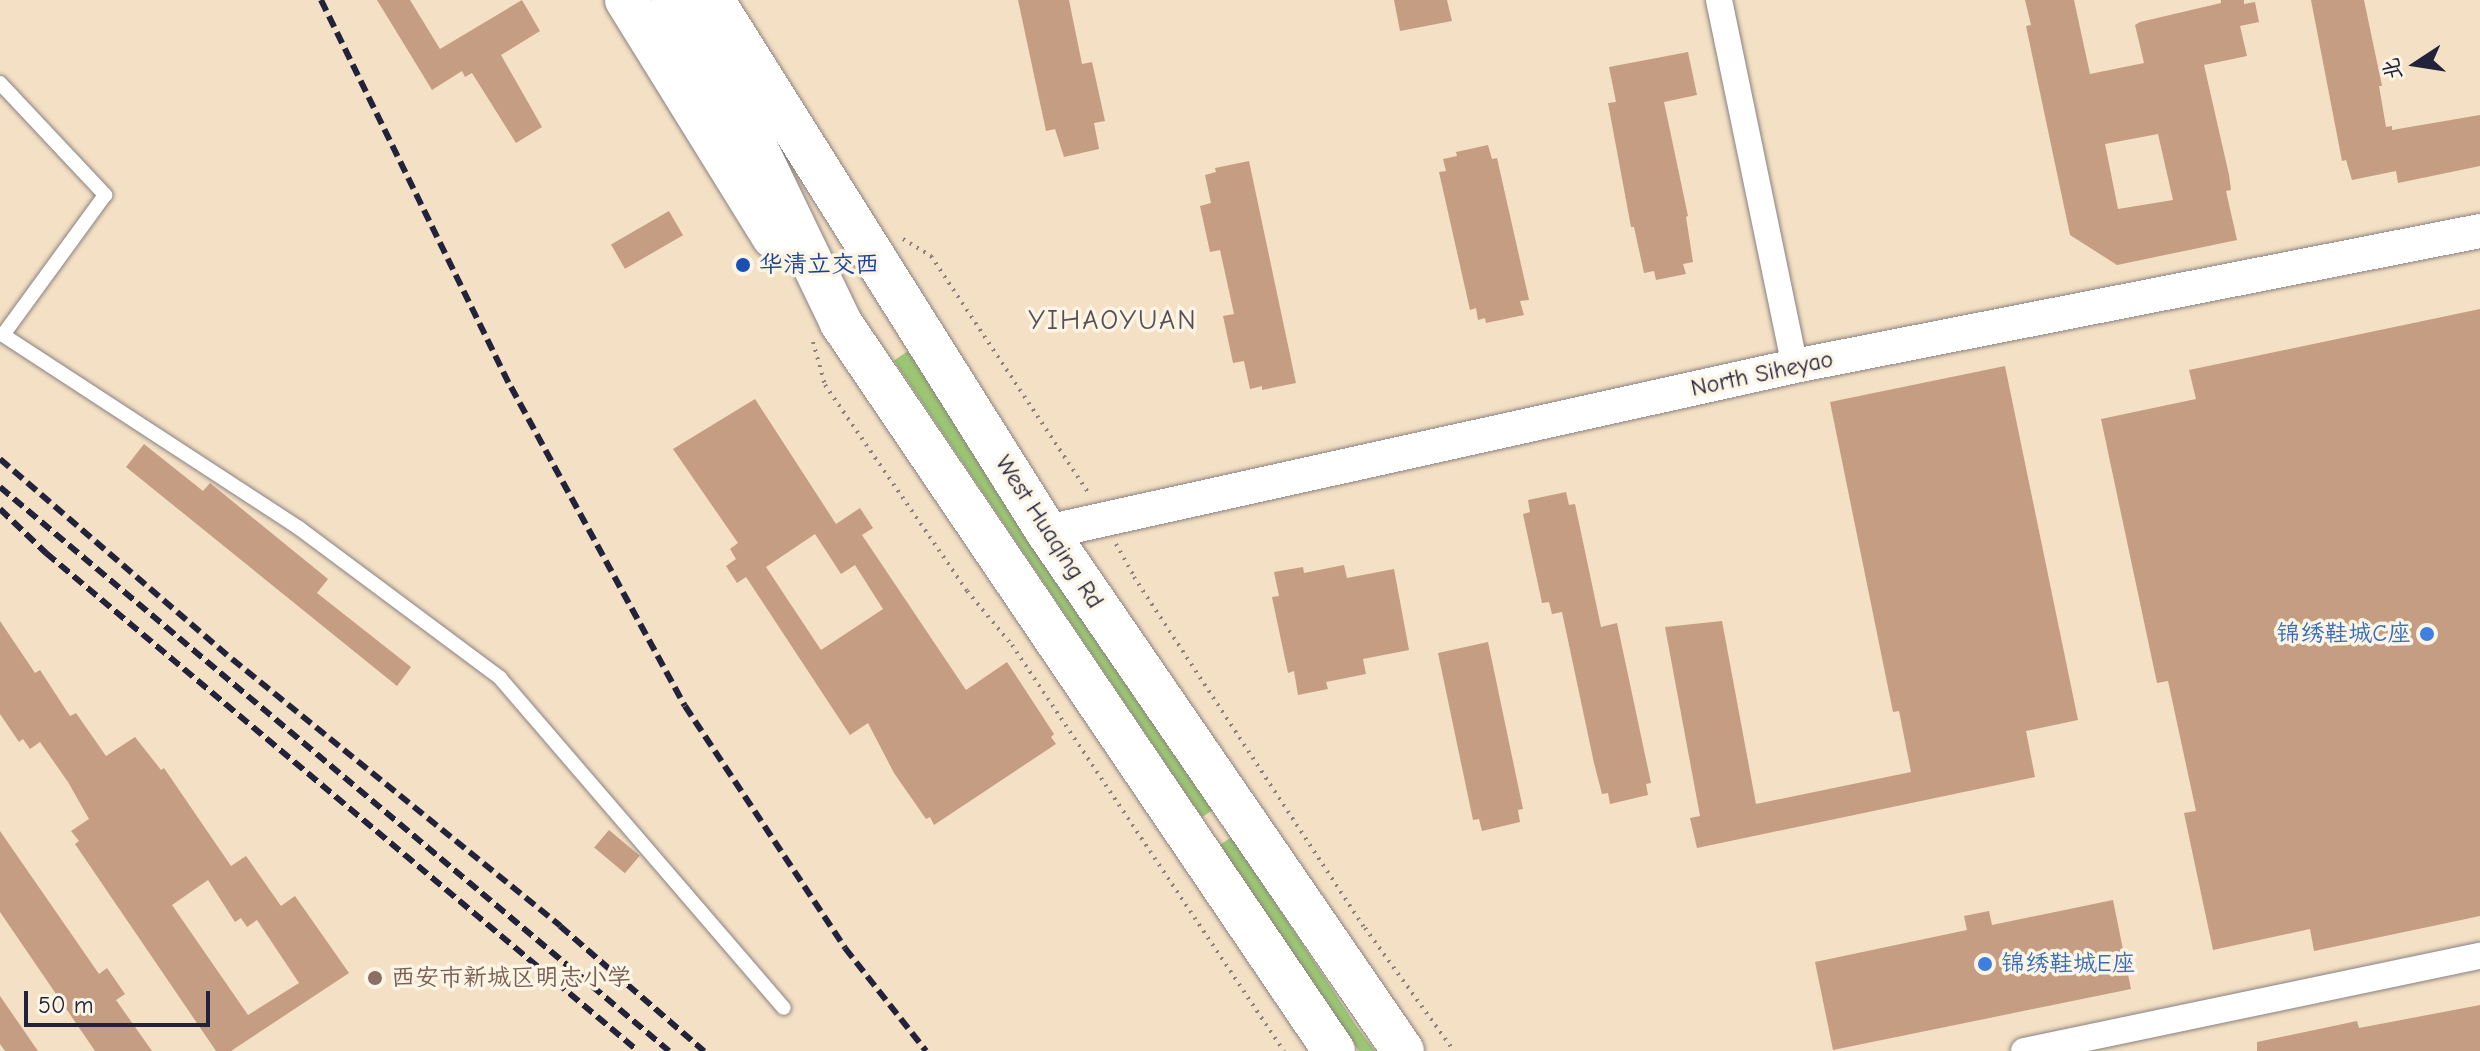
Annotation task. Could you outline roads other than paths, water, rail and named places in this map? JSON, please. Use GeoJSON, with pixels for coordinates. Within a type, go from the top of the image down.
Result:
{"type":"FeatureCollection","features":[{"type":"Feature","properties":{"kind":"main road"},"geometry":{"type":"LineString","coordinates":[[626,0],[825,325]]}},
{"type":"Feature","properties":{"kind":"main road"},"geometry":{"type":"LineString","coordinates":[[745,0],[853,192],[889,284]]}},
{"type":"Feature","properties":{"kind":"main road","name":"West Huaqing Rd"},"geometry":{"type":"LineString","coordinates":[[688,3],[741,115],[825,325],[1334,1051]]}},
{"type":"Feature","properties":{"kind":"main road","name":"West Huaqing Rd"},"geometry":{"type":"LineString","coordinates":[[688,3],[889,284],[1047,532],[1403,1051]]}},
{"type":"Feature","properties":{"kind":"street"},"geometry":{"type":"LineString","coordinates":[[1719,0],[1795,366]]}},
{"type":"Feature","properties":{"kind":"street","name":"North Siheyao"},"geometry":{"type":"LineString","coordinates":[[1047,532],[1795,366],[2480,231]]}},
{"type":"Feature","properties":{"kind":"street"},"geometry":{"type":"LineString","coordinates":[[2024,1051],[2480,956]]}},
{"type":"Feature","properties":{"kind":"lane"},"geometry":{"type":"LineString","coordinates":[[0,83],[105,195],[3,335],[299,528],[500,678],[784,1008]]}},
{"type":"Feature","properties":{"kind":"railway"},"geometry":{"type":"LineString","coordinates":[[321,0],[511,387],[685,706],[845,948],[926,1051]]}},
{"type":"Feature","properties":{"kind":"railway"},"geometry":{"type":"LineString","coordinates":[[0,459],[232,659],[560,926],[704,1051]]}},
{"type":"Feature","properties":{"kind":"railway"},"geometry":{"type":"LineString","coordinates":[[0,487],[669,1051]]}},
{"type":"Feature","properties":{"kind":"railway"},"geometry":{"type":"LineString","coordinates":[[0,509],[46,553],[638,1051]]}},
{"type":"Feature","properties":{"kind":"place","name":"华清立交西"},"geometry":{"type":"Point","coordinates":[743,265]}},
{"type":"Feature","properties":{"kind":"place","name":"锦绣鞋城C座"},"geometry":{"type":"Point","coordinates":[2427,634]}},
{"type":"Feature","properties":{"kind":"place","name":"锦绣鞋城E座"},"geometry":{"type":"Point","coordinates":[1985,964]}},
{"type":"Feature","properties":{"kind":"place","name":"西安市新城区明志小学"},"geometry":{"type":"Point","coordinates":[375,978]}},
{"type":"Feature","properties":{"kind":"district","name":"YIHAOYUAN"},"geometry":{"type":"Point","coordinates":[1113,320]}}]}
